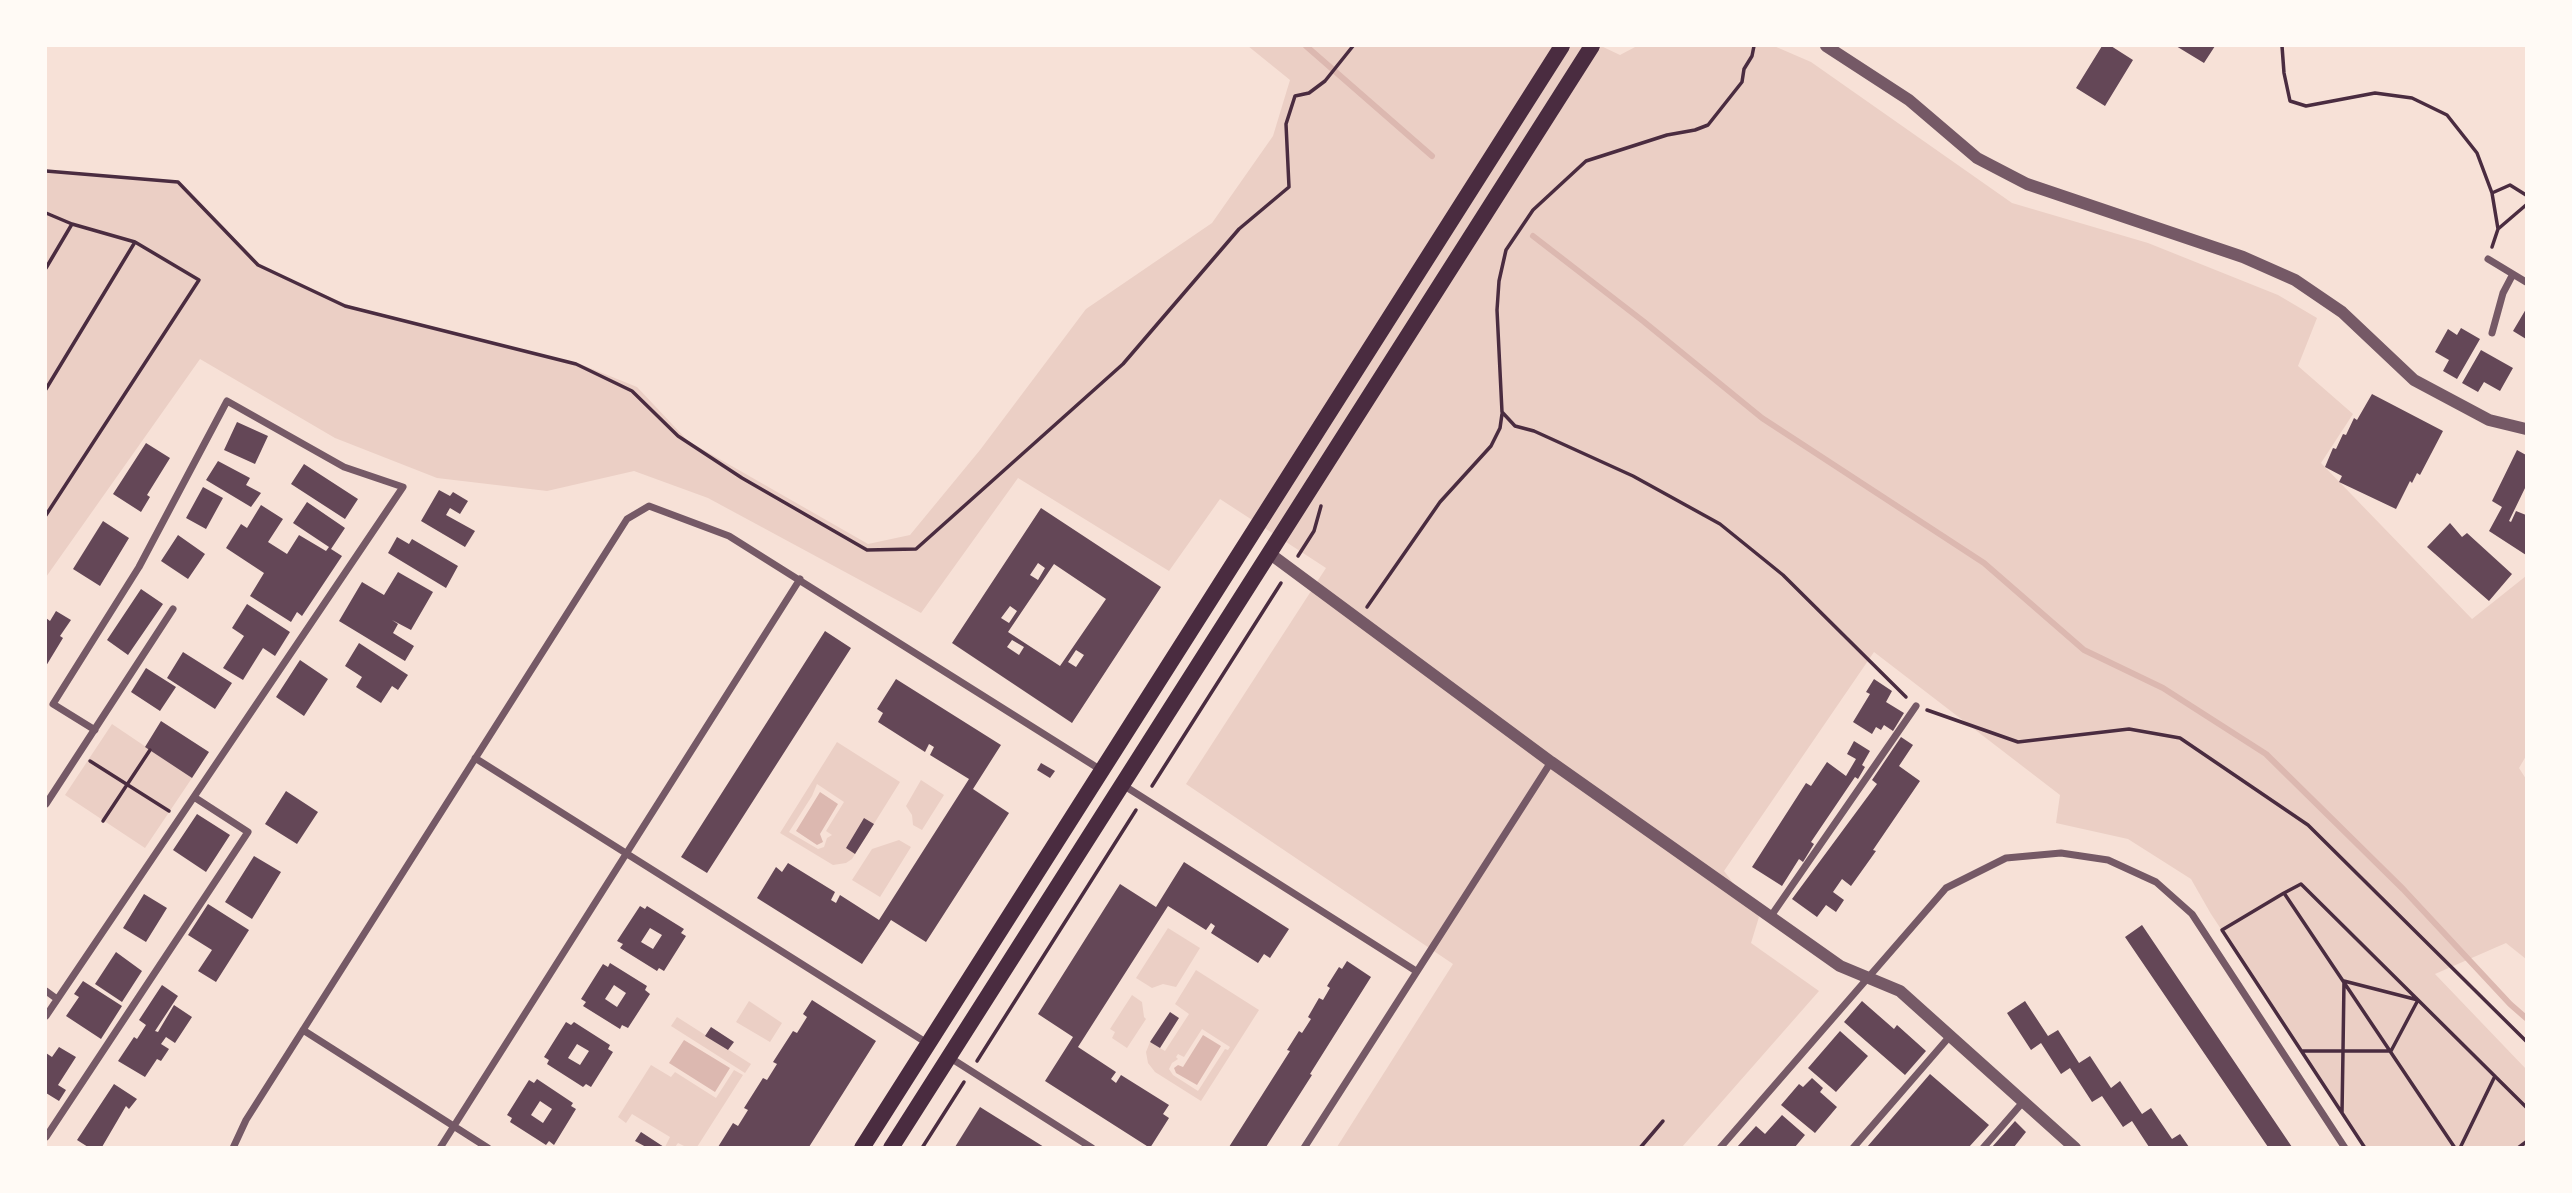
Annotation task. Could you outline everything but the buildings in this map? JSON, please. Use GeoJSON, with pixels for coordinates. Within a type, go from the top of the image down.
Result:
{"type":"FeatureCollection","features":[{"type":"Feature","properties":{"kind":"main road"},"geometry":{"type":"LineString","coordinates":[[862,1147],[1562,46]]}},
{"type":"Feature","properties":{"kind":"main road"},"geometry":{"type":"LineString","coordinates":[[891,1147],[1592,46]]}},
{"type":"Feature","properties":{"kind":"street"},"geometry":{"type":"LineString","coordinates":[[1826,46],[1909,100],[1977,158],[2026,184],[2243,257],[2295,280],[2342,312],[2414,380],[2489,420],[2526,429]]}},
{"type":"Feature","properties":{"kind":"street"},"geometry":{"type":"LineString","coordinates":[[2488,259],[2526,282]]}},
{"type":"Feature","properties":{"kind":"street"},"geometry":{"type":"LineString","coordinates":[[2492,333],[2504,293],[2513,274]]}},
{"type":"Feature","properties":{"kind":"street"},"geometry":{"type":"LineString","coordinates":[[46,1016],[403,487],[344,467],[228,401],[139,567],[53,704],[94,730]]}},
{"type":"Feature","properties":{"kind":"street"},"geometry":{"type":"LineString","coordinates":[[233,1147],[246,1120],[627,519],[649,506],[729,537],[1101,770]]}},
{"type":"Feature","properties":{"kind":"street"},"geometry":{"type":"LineString","coordinates":[[1269,553],[1551,762],[1840,966],[1900,991],[2075,1147]]}},
{"type":"Feature","properties":{"kind":"street"},"geometry":{"type":"LineString","coordinates":[[440,1147],[800,579]]}},
{"type":"Feature","properties":{"kind":"street"},"geometry":{"type":"LineString","coordinates":[[46,804],[173,609]]}},
{"type":"Feature","properties":{"kind":"street"},"geometry":{"type":"LineString","coordinates":[[1771,916],[1916,706]]}},
{"type":"Feature","properties":{"kind":"street"},"geometry":{"type":"LineString","coordinates":[[475,758],[928,1044]]}},
{"type":"Feature","properties":{"kind":"street"},"geometry":{"type":"LineString","coordinates":[[1304,1147],[1551,762]]}},
{"type":"Feature","properties":{"kind":"street"},"geometry":{"type":"LineString","coordinates":[[1122,785],[1416,971]]}},
{"type":"Feature","properties":{"kind":"street"},"geometry":{"type":"LineString","coordinates":[[46,1137],[248,832],[194,797]]}},
{"type":"Feature","properties":{"kind":"street"},"geometry":{"type":"LineString","coordinates":[[1720,1147],[1946,888],[2006,858],[2060,853],[2109,860],[2156,883],[2192,914],[2345,1147]]}},
{"type":"Feature","properties":{"kind":"street"},"geometry":{"type":"LineString","coordinates":[[46,991],[57,999]]}},
{"type":"Feature","properties":{"kind":"street"},"geometry":{"type":"LineString","coordinates":[[303,1030],[488,1147]]}},
{"type":"Feature","properties":{"kind":"street"},"geometry":{"type":"LineString","coordinates":[[1853,1147],[1950,1036]]}},
{"type":"Feature","properties":{"kind":"street"},"geometry":{"type":"LineString","coordinates":[[949,1057],[1092,1147]]}},
{"type":"Feature","properties":{"kind":"street"},"geometry":{"type":"LineString","coordinates":[[1983,1147],[2023,1102]]}},
{"type":"Feature","properties":{"kind":"street"},"geometry":{"type":"LineString","coordinates":[[2059,1135],[2066,1147]]}},
{"type":"Feature","properties":{"kind":"path"},"geometry":{"type":"LineString","coordinates":[[46,171],[178,181],[258,265],[345,306],[576,364],[632,391],[678,436],[743,478],[867,550],[916,549],[1123,364],[1239,229],[1289,187],[1286,124],[1295,96],[1309,93],[1325,81],[1353,46]]}},
{"type":"Feature","properties":{"kind":"path"},"geometry":{"type":"LineString","coordinates":[[1359,620],[1440,502],[1491,446],[1500,428],[1502,412],[1496,310],[1499,281],[1506,250],[1532,209],[1587,161],[1630,146],[1708,125],[1742,82],[1744,69],[1752,56],[1754,46]]}},
{"type":"Feature","properties":{"kind":"path"},"geometry":{"type":"LineString","coordinates":[[2282,46],[2290,101],[2306,106],[2375,93],[2412,98],[2447,116],[2477,153],[2492,193],[2498,229],[2526,205]]}},
{"type":"Feature","properties":{"kind":"path"},"geometry":{"type":"LineString","coordinates":[[2492,193],[2510,185],[2526,195]]}},
{"type":"Feature","properties":{"kind":"path"},"geometry":{"type":"LineString","coordinates":[[46,213],[72,224],[135,242],[198,280],[46,515]]}},
{"type":"Feature","properties":{"kind":"path"},"geometry":{"type":"LineString","coordinates":[[46,268],[72,224]]}},
{"type":"Feature","properties":{"kind":"path"},"geometry":{"type":"LineString","coordinates":[[46,389],[135,242]]}},
{"type":"Feature","properties":{"kind":"path"},"geometry":{"type":"LineString","coordinates":[[1502,412],[1515,426],[1534,431],[1633,476],[1720,524],[1783,575],[1916,706],[2018,743],[2130,729],[2180,738],[2308,825],[2526,1041]]}},
{"type":"Feature","properties":{"kind":"path"},"geometry":{"type":"LineString","coordinates":[[1150,789],[1284,579]]}},
{"type":"Feature","properties":{"kind":"path"},"geometry":{"type":"LineString","coordinates":[[103,821],[150,750]]}},
{"type":"Feature","properties":{"kind":"path"},"geometry":{"type":"LineString","coordinates":[[79,754],[180,817]]}},
{"type":"Feature","properties":{"kind":"path"},"geometry":{"type":"LineString","coordinates":[[977,1062],[1138,808]]}},
{"type":"Feature","properties":{"kind":"path"},"geometry":{"type":"LineString","coordinates":[[2365,1147],[2222,930],[2301,884],[2526,1107]]}},
{"type":"Feature","properties":{"kind":"path"},"geometry":{"type":"LineString","coordinates":[[2284,893],[2458,1147],[2495,1076]]}},
{"type":"Feature","properties":{"kind":"path"},"geometry":{"type":"LineString","coordinates":[[2344,982],[2418,1000]]}},
{"type":"Feature","properties":{"kind":"path"},"geometry":{"type":"LineString","coordinates":[[2343,1113],[2344,982]]}},
{"type":"Feature","properties":{"kind":"path"},"geometry":{"type":"LineString","coordinates":[[2391,1051],[2418,1000]]}},
{"type":"Feature","properties":{"kind":"path"},"geometry":{"type":"LineString","coordinates":[[2302,1051],[2391,1051]]}},
{"type":"Feature","properties":{"kind":"path"},"geometry":{"type":"LineString","coordinates":[[922,1147],[965,1080]]}},
{"type":"Feature","properties":{"kind":"path"},"geometry":{"type":"LineString","coordinates":[[1640,1147],[1663,1121]]}},
{"type":"Feature","properties":{"kind":"path"},"geometry":{"type":"LineString","coordinates":[[2518,1147],[2526,1144]]}},
{"type":"Feature","properties":{"kind":"shaded area"},"geometry":{"type":"Polygon","coordinates":[[[1248,46],[1601,46],[1620,55],[1637,46],[1774,46],[1811,62],[2012,203],[2148,243],[2278,295],[2317,318],[2298,366],[2353,414],[2321,463],[2472,619],[2526,576],[2526,756],[2519,768],[2526,779],[2526,959],[2506,943],[2435,974],[2526,1069],[2526,1147],[2365,1147],[2211,914],[2191,879],[2128,839],[2056,823],[2060,795],[1874,652],[1724,871],[1759,917],[1751,943],[1819,991],[1682,1147],[1337,1147],[1453,964],[1186,784],[1326,568],[1220,499],[1169,571],[1018,478],[921,613],[708,498],[634,471],[547,491],[437,478],[335,438],[200,359],[46,577],[46,171],[178,182],[258,265],[285,278],[351,306],[580,364],[637,387],[688,441],[868,544],[910,535],[980,450],[1086,309],[1212,223],[1273,136],[1290,80],[1248,46]]]}},
{"type":"Feature","properties":{"kind":"shaded area"},"geometry":{"type":"Polygon","coordinates":[[[112,724],[192,778],[145,848],[65,795],[112,724]]]}},
{"type":"Feature","properties":{"kind":"shaded area"},"geometry":{"type":"Polygon","coordinates":[[[837,742],[900,782],[852,859],[846,863],[833,865],[780,833],[837,742]],[[817,784],[789,832],[818,849],[824,847],[827,838],[832,835],[826,831],[844,802],[817,784]]]}},
{"type":"Feature","properties":{"kind":"shaded area"},"geometry":{"type":"Polygon","coordinates":[[[921,780],[944,795],[922,830],[913,825],[912,815],[906,806],[921,780]]]}},
{"type":"Feature","properties":{"kind":"shaded area"},"geometry":{"type":"Polygon","coordinates":[[[820,792],[838,804],[820,834],[823,842],[817,845],[796,831],[820,792]]]}},
{"type":"Feature","properties":{"kind":"shaded area"},"geometry":{"type":"Polygon","coordinates":[[[899,840],[911,847],[880,897],[852,880],[872,849],[899,840]]]}},
{"type":"Feature","properties":{"kind":"shaded area"},"geometry":{"type":"Polygon","coordinates":[[[1168,928],[1200,948],[1176,987],[1163,984],[1152,988],[1136,978],[1168,928]]]}},
{"type":"Feature","properties":{"kind":"shaded area"},"geometry":{"type":"Polygon","coordinates":[[[1196,970],[1259,1010],[1201,1101],[1155,1072],[1148,1063],[1146,1052],[1150,1042],[1165,1051],[1189,1014],[1175,1004],[1196,970]],[[1202,1029],[1184,1057],[1178,1054],[1178,1059],[1169,1069],[1173,1075],[1198,1091],[1225,1049],[1230,1047],[1202,1029]]]}},
{"type":"Feature","properties":{"kind":"shaded area"},"geometry":{"type":"Polygon","coordinates":[[[1132,995],[1142,1002],[1146,1019],[1127,1048],[1112,1038],[1115,1032],[1110,1029],[1132,995]]]}},
{"type":"Feature","properties":{"kind":"shaded area"},"geometry":{"type":"Polygon","coordinates":[[[749,1001],[782,1023],[770,1042],[736,1022],[749,1001]]]}},
{"type":"Feature","properties":{"kind":"shaded area"},"geometry":{"type":"Polygon","coordinates":[[[677,1017],[751,1064],[745,1073],[671,1026],[677,1017]]]}},
{"type":"Feature","properties":{"kind":"shaded area"},"geometry":{"type":"Polygon","coordinates":[[[1203,1035],[1221,1046],[1197,1085],[1176,1073],[1174,1068],[1178,1065],[1183,1067],[1203,1035]]]}},
{"type":"Feature","properties":{"kind":"shaded area"},"geometry":{"type":"Polygon","coordinates":[[[684,1040],[730,1068],[715,1092],[669,1063],[684,1040]]]}},
{"type":"Feature","properties":{"kind":"shaded area"},"geometry":{"type":"Polygon","coordinates":[[[651,1065],[671,1077],[675,1072],[716,1098],[734,1070],[743,1075],[697,1147],[686,1147],[678,1143],[675,1147],[665,1147],[670,1137],[632,1114],[626,1123],[618,1117],[651,1065]]]}},
{"type":"Feature","properties":{"kind":"waterway"},"geometry":{"type":"LineString","coordinates":[[1306,46],[1432,156]]}},
{"type":"Feature","properties":{"kind":"waterway"},"geometry":{"type":"LineString","coordinates":[[1533,236],[1762,418],[1984,563],[2084,650],[2163,688],[2266,754],[2403,889],[2526,1018]]}}]}
